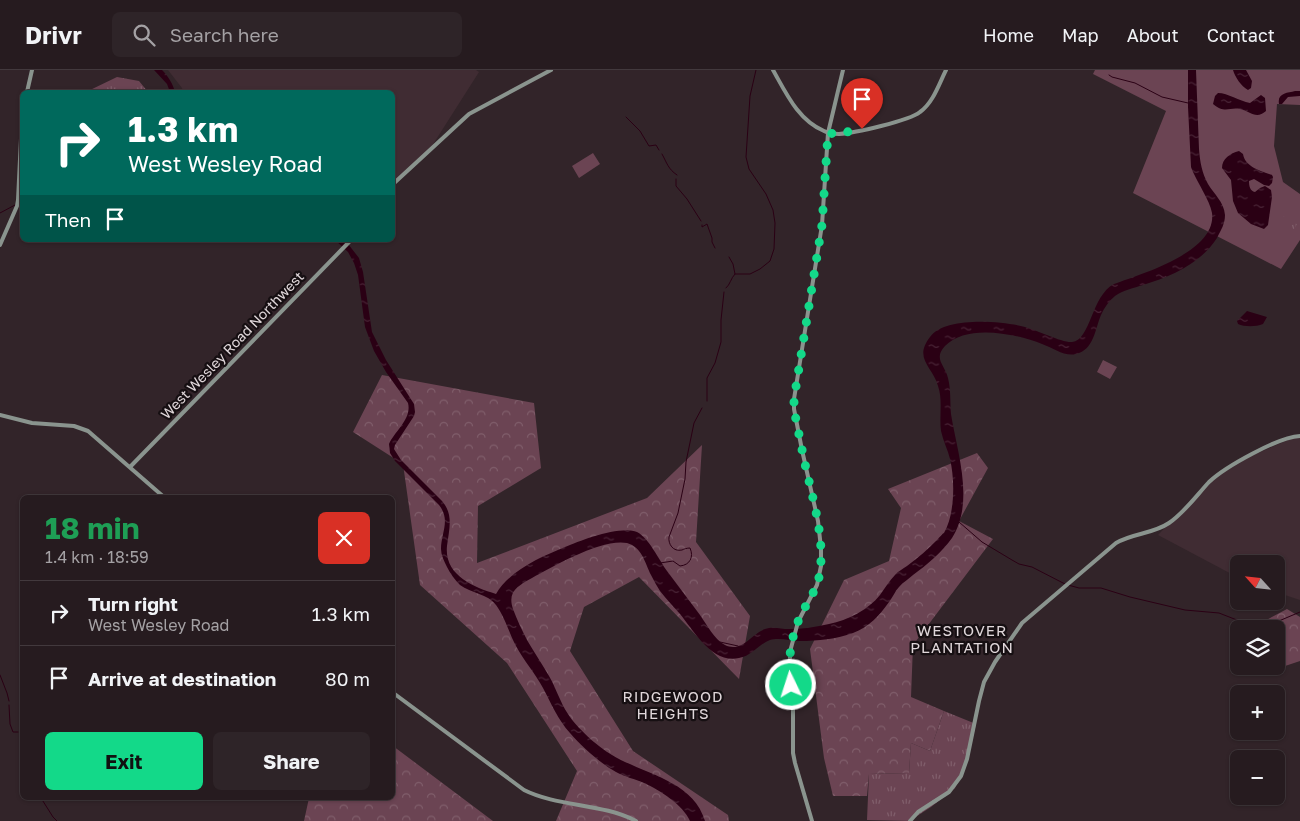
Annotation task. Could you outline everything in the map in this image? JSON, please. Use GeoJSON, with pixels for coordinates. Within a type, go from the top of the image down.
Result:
{"type":"FeatureCollection","features":[{"type":"Feature","properties":{"kind":"street"},"geometry":{"type":"LineString","coordinates":[[27,90],[32,70]]}},
{"type":"Feature","properties":{"kind":"street"},"geometry":{"type":"LineString","coordinates":[[395,182],[469,114],[551,70]]}},
{"type":"Feature","properties":{"kind":"street"},"geometry":{"type":"LineString","coordinates":[[773,70],[799,113],[818,128],[828,133],[837,134],[898,122],[918,115],[929,103],[946,70]]}},
{"type":"Feature","properties":{"kind":"street"},"geometry":{"type":"LineString","coordinates":[[812,821],[793,754],[793,704],[789,667],[792,644],[798,622],[817,585],[820,566],[820,532],[794,410],[794,399],[822,225],[828,133],[843,70]]}},
{"type":"Feature","properties":{"kind":"street"},"geometry":{"type":"LineString","coordinates":[[0,246],[17,206],[20,159]]}},
{"type":"Feature","properties":{"kind":"street","name":"West Wesley Road Northwest"},"geometry":{"type":"LineString","coordinates":[[130,467],[348,242]]}},
{"type":"Feature","properties":{"kind":"street"},"geometry":{"type":"LineString","coordinates":[[0,415],[32,423],[68,424],[81,428],[94,435],[163,495]]}},
{"type":"Feature","properties":{"kind":"street"},"geometry":{"type":"LineString","coordinates":[[910,821],[918,812],[944,796],[957,782],[967,759],[984,682],[1022,623],[1116,543],[1169,524],[1211,480],[1233,464],[1278,441],[1300,436]]}},
{"type":"Feature","properties":{"kind":"street"},"geometry":{"type":"LineString","coordinates":[[395,694],[524,790],[552,799],[617,812],[636,821]]}},
{"type":"Feature","properties":{"kind":"shaded area"},"geometry":{"type":"Polygon","coordinates":[[[168,70],[476,70],[479,72],[430,149],[395,183],[395,90],[182,90],[168,70]]]}},
{"type":"Feature","properties":{"kind":"shaded area"},"geometry":{"type":"Polygon","coordinates":[[[1295,437],[1300,437],[1300,600],[1285,595],[1285,555],[1230,555],[1230,573],[1158,535],[1211,480],[1251,456],[1295,437]]]}},
{"type":"Feature","properties":{"kind":"green space"},"geometry":{"type":"Polygon","coordinates":[[[1095,70],[1300,70],[1300,105],[1277,104],[1274,146],[1283,182],[1300,194],[1300,240],[1281,269],[1133,193],[1166,111],[1093,74],[1095,70]]]}},
{"type":"Feature","properties":{"kind":"green space"},"geometry":{"type":"Polygon","coordinates":[[[117,77],[139,81],[146,90],[90,90],[117,77]]]}},
{"type":"Feature","properties":{"kind":"green space"},"geometry":{"type":"Polygon","coordinates":[[[593,153],[600,164],[579,178],[572,166],[593,153]]]}},
{"type":"Feature","properties":{"kind":"green space"},"geometry":{"type":"Polygon","coordinates":[[[1283,216],[1297,224],[1290,237],[1275,229],[1283,216]]]}},
{"type":"Feature","properties":{"kind":"green space"},"geometry":{"type":"Polygon","coordinates":[[[1103,360],[1117,367],[1110,379],[1097,372],[1103,360]]]}},
{"type":"Feature","properties":{"kind":"green space"},"geometry":{"type":"Polygon","coordinates":[[[382,375],[534,403],[541,468],[478,506],[477,563],[647,498],[702,445],[696,542],[750,616],[739,679],[639,577],[584,607],[570,651],[633,751],[728,815],[729,821],[556,821],[577,771],[507,663],[420,585],[403,464],[353,432],[382,375]]]}},
{"type":"Feature","properties":{"kind":"green space"},"geometry":{"type":"Polygon","coordinates":[[[977,453],[988,468],[959,521],[993,539],[913,645],[911,697],[944,711],[930,751],[911,743],[909,773],[869,774],[867,796],[833,796],[824,758],[810,649],[844,580],[889,561],[901,508],[888,489],[977,453]]]}},
{"type":"Feature","properties":{"kind":"green space"},"geometry":{"type":"Polygon","coordinates":[[[1287,609],[1300,617],[1300,661],[1285,666],[1285,620],[1266,620],[1287,609]]]}},
{"type":"Feature","properties":{"kind":"green space"},"geometry":{"type":"Polygon","coordinates":[[[944,711],[976,724],[966,766],[955,788],[912,821],[867,820],[869,774],[909,773],[911,743],[930,751],[944,711]]]}},
{"type":"Feature","properties":{"kind":"green space"},"geometry":{"type":"Polygon","coordinates":[[[395,748],[493,821],[304,821],[309,800],[395,800],[395,748]]]}},
{"type":"Feature","properties":{"kind":"water"},"geometry":{"type":"Polygon","coordinates":[[[154,70],[162,70],[170,80],[174,90],[169,90],[167,84],[154,70]]]}},
{"type":"Feature","properties":{"kind":"water"},"geometry":{"type":"Polygon","coordinates":[[[1188,70],[1196,70],[1199,149],[1202,167],[1204,176],[1221,202],[1225,215],[1217,238],[1202,255],[1184,268],[1164,278],[1115,296],[1102,312],[1090,344],[1082,352],[1072,355],[1059,352],[1032,340],[992,333],[966,335],[954,339],[945,346],[940,358],[949,382],[951,414],[962,477],[962,509],[959,524],[944,548],[896,590],[882,611],[869,624],[853,633],[840,637],[807,641],[774,639],[766,642],[744,657],[729,659],[720,656],[705,645],[660,591],[640,552],[627,543],[605,545],[578,554],[541,573],[515,590],[511,598],[518,621],[563,705],[576,725],[600,747],[624,762],[678,787],[690,796],[699,807],[705,821],[690,821],[682,809],[664,794],[644,783],[616,772],[604,764],[575,738],[562,723],[540,683],[522,657],[502,615],[493,601],[460,585],[451,574],[441,551],[445,521],[443,511],[395,461],[390,453],[389,444],[408,414],[408,403],[374,351],[365,327],[358,275],[354,263],[348,252],[337,242],[347,242],[359,258],[363,272],[372,332],[386,360],[414,404],[414,416],[394,449],[401,460],[446,506],[450,522],[447,556],[455,572],[478,588],[496,594],[509,578],[536,560],[591,537],[621,530],[630,530],[637,532],[650,544],[714,636],[725,645],[736,647],[760,631],[768,628],[794,629],[814,627],[836,622],[857,614],[880,595],[896,574],[919,557],[944,533],[952,507],[953,477],[950,459],[941,431],[939,391],[936,379],[926,363],[923,351],[930,337],[937,330],[961,323],[1003,323],[1025,327],[1072,342],[1083,334],[1100,298],[1106,290],[1114,284],[1175,259],[1203,239],[1210,227],[1212,213],[1209,202],[1191,167],[1188,70]]]}},
{"type":"Feature","properties":{"kind":"water"},"geometry":{"type":"Polygon","coordinates":[[[1233,70],[1246,70],[1252,81],[1251,88],[1248,90],[1243,86],[1233,70]]]}},
{"type":"Feature","properties":{"kind":"water"},"geometry":{"type":"Polygon","coordinates":[[[1300,91],[1300,96],[1288,97],[1282,104],[1279,104],[1281,96],[1300,91]]]}},
{"type":"Feature","properties":{"kind":"water"},"geometry":{"type":"Polygon","coordinates":[[[1218,93],[1250,103],[1261,95],[1265,98],[1266,111],[1256,115],[1240,109],[1221,109],[1213,104],[1218,93]]]}},
{"type":"Feature","properties":{"kind":"water"},"geometry":{"type":"Polygon","coordinates":[[[1239,151],[1250,165],[1273,177],[1272,183],[1269,186],[1254,179],[1249,181],[1252,191],[1255,192],[1265,186],[1271,190],[1272,197],[1268,225],[1264,229],[1251,224],[1238,213],[1233,201],[1231,180],[1222,168],[1223,162],[1227,157],[1239,151]]]}},
{"type":"Feature","properties":{"kind":"water"},"geometry":{"type":"Polygon","coordinates":[[[1247,311],[1267,317],[1263,324],[1260,325],[1247,326],[1238,324],[1237,321],[1247,311]]]}},
{"type":"Feature","properties":{"kind":"waterway"},"geometry":{"type":"LineString","coordinates":[[735,274],[750,274],[760,269],[770,261],[774,249],[775,223],[773,210],[766,194],[749,169],[746,157],[750,96],[756,70]]}},
{"type":"Feature","properties":{"kind":"waterway"},"geometry":{"type":"LineString","coordinates":[[1109,75],[1135,83],[1162,97],[1188,103]]}},
{"type":"Feature","properties":{"kind":"waterway"},"geometry":{"type":"LineString","coordinates":[[626,117],[640,131],[649,146],[656,145],[659,150]]}},
{"type":"Feature","properties":{"kind":"waterway"},"geometry":{"type":"LineString","coordinates":[[662,154],[670,168],[677,175]]}},
{"type":"Feature","properties":{"kind":"waterway"},"geometry":{"type":"LineString","coordinates":[[676,179],[676,186],[701,221]]}},
{"type":"Feature","properties":{"kind":"waterway"},"geometry":{"type":"LineString","coordinates":[[0,213],[15,205]]}},
{"type":"Feature","properties":{"kind":"waterway"},"geometry":{"type":"LineString","coordinates":[[702,225],[702,227],[707,224],[715,248]]}},
{"type":"Feature","properties":{"kind":"waterway"},"geometry":{"type":"LineString","coordinates":[[726,288],[735,274],[729,257]]}},
{"type":"Feature","properties":{"kind":"waterway"},"geometry":{"type":"LineString","coordinates":[[707,401],[707,378],[715,363],[721,342],[724,292]]}},
{"type":"Feature","properties":{"kind":"waterway"},"geometry":{"type":"LineString","coordinates":[[660,563],[673,561],[680,566],[689,562],[691,557],[690,548],[674,549],[670,545],[669,537],[678,513],[694,423],[702,408]]}},
{"type":"Feature","properties":{"kind":"waterway"},"geometry":{"type":"LineString","coordinates":[[959,522],[982,542],[1012,560],[1032,567],[1065,584]]}},
{"type":"Feature","properties":{"kind":"waterway"},"geometry":{"type":"LineString","coordinates":[[1068,585],[1079,588],[1101,588],[1185,610],[1219,613],[1260,629],[1300,612]]}},
{"type":"Feature","properties":{"kind":"waterway"},"geometry":{"type":"LineString","coordinates":[[720,642],[738,646]]}},
{"type":"Feature","properties":{"kind":"waterway"},"geometry":{"type":"LineString","coordinates":[[0,675],[9,701]]}},
{"type":"Feature","properties":{"kind":"waterway"},"geometry":{"type":"LineString","coordinates":[[9,705],[10,724],[13,732],[18,732]]}},
{"type":"Feature","properties":{"kind":"waterway"},"geometry":{"type":"LineString","coordinates":[[42,800],[57,821]]}},
{"type":"Feature","properties":{"kind":"district","name":"WESTOVER PLANTATION"},"geometry":{"type":"Point","coordinates":[962,638]}},
{"type":"Feature","properties":{"kind":"district","name":"RIDGEWOOD HEIGHTS"},"geometry":{"type":"Point","coordinates":[673,704]}},
{"type":"Feature","properties":{"kind":"route"},"geometry":{"type":"LineString","coordinates":[[791,685],[789,675],[791,648],[798,622],[817,585],[821,548],[818,521],[794,410],[794,399],[822,225],[828,133],[837,134],[862,129]]}}]}
